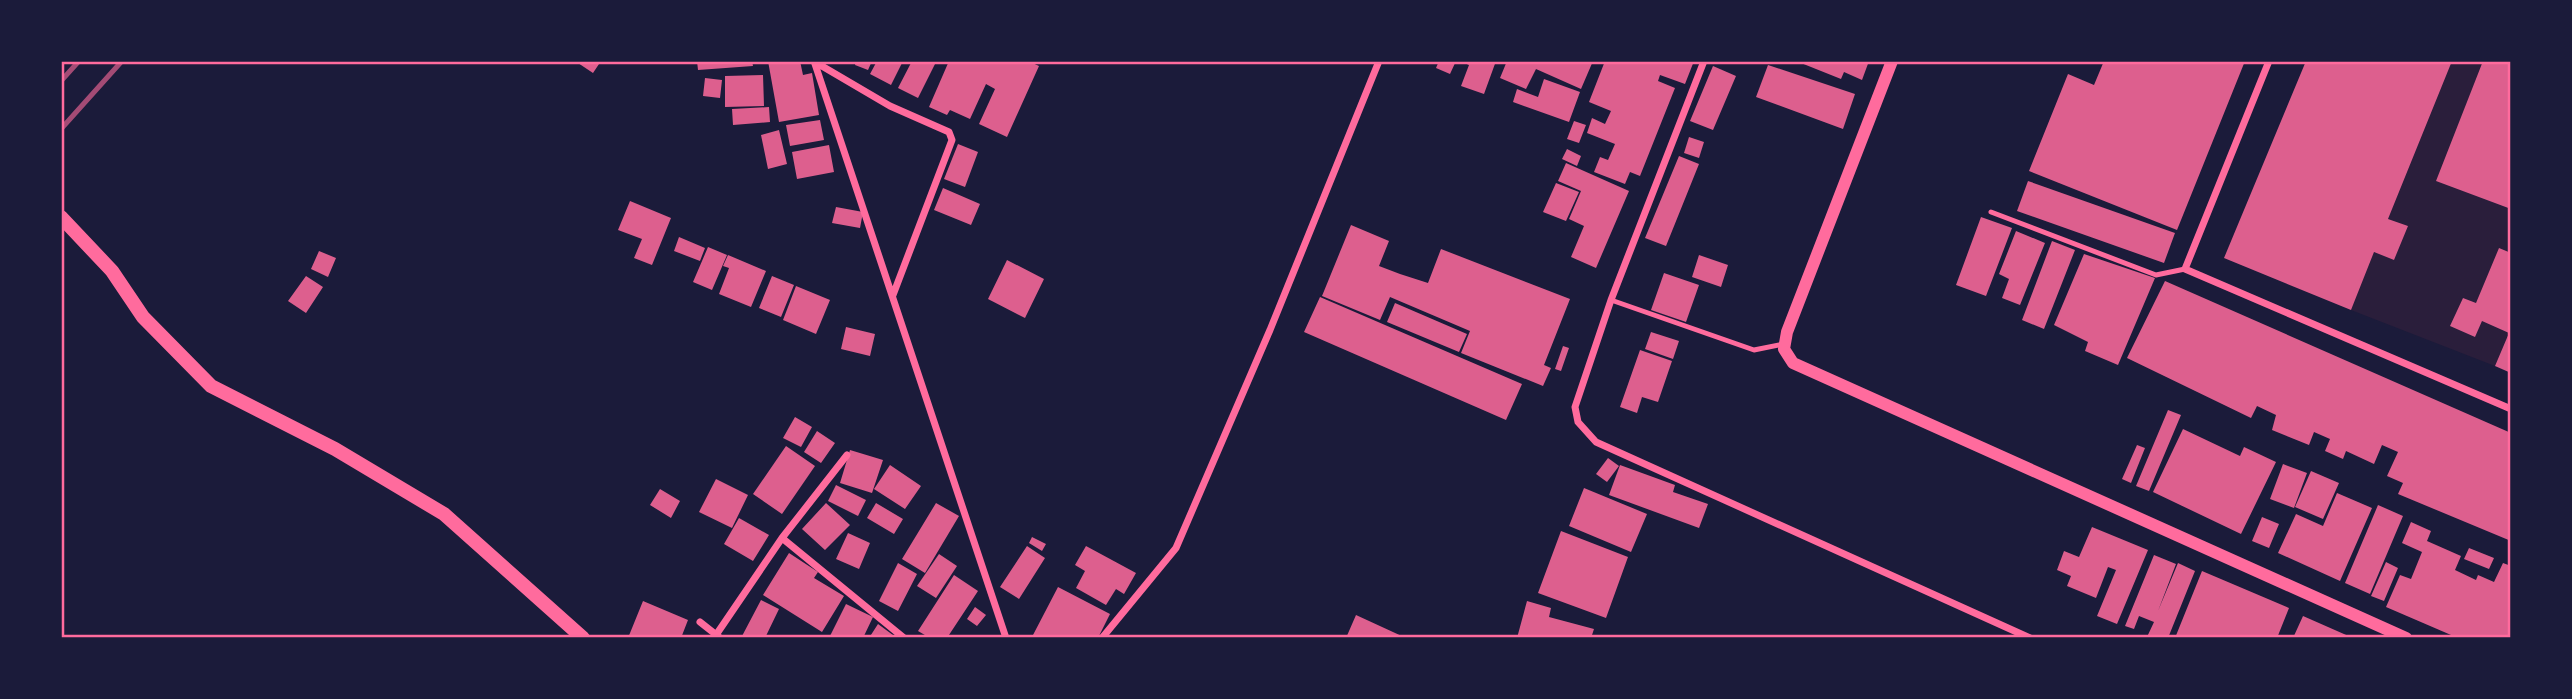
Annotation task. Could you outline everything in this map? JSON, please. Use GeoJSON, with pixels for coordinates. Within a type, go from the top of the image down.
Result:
{"type":"FeatureCollection","features":[{"type":"Feature","properties":{"kind":"main road"},"geometry":{"type":"LineString","coordinates":[[61,217],[112,271],[143,317],[211,386],[335,449],[443,514],[583,638]]}},
{"type":"Feature","properties":{"kind":"street"},"geometry":{"type":"LineString","coordinates":[[814,61],[1006,638]]}},
{"type":"Feature","properties":{"kind":"street"},"geometry":{"type":"LineString","coordinates":[[814,61],[890,106],[949,132],[952,140],[893,295]]}},
{"type":"Feature","properties":{"kind":"street"},"geometry":{"type":"LineString","coordinates":[[1102,638],[1175,548],[1270,330],[1379,61]]}},
{"type":"Feature","properties":{"kind":"street"},"geometry":{"type":"LineString","coordinates":[[1704,61],[1611,300],[1575,407],[1578,422],[1592,439],[2030,638]]}},
{"type":"Feature","properties":{"kind":"street"},"geometry":{"type":"LineString","coordinates":[[1892,61],[1784,344],[1788,356],[1799,368],[2406,638]]}},
{"type":"Feature","properties":{"kind":"street"},"geometry":{"type":"LineString","coordinates":[[2269,61],[2185,270],[2511,409]]}},
{"type":"Feature","properties":{"kind":"street"},"geometry":{"type":"LineString","coordinates":[[700,622],[718,636],[782,538],[847,455]]}},
{"type":"Feature","properties":{"kind":"street"},"geometry":{"type":"LineString","coordinates":[[782,538],[904,638]]}},
{"type":"Feature","properties":{"kind":"lane"},"geometry":{"type":"LineString","coordinates":[[1991,212],[2156,275],[2185,270]]}},
{"type":"Feature","properties":{"kind":"lane"},"geometry":{"type":"LineString","coordinates":[[1611,300],[1754,350],[1784,344]]}},
{"type":"Feature","properties":{"kind":"shaded area"},"geometry":{"type":"Polygon","coordinates":[[[2452,61],[2483,61],[2437,181],[2511,209],[2511,247],[2508,252],[2499,249],[2476,303],[2463,298],[2451,326],[2475,337],[2482,321],[2509,333],[2495,366],[2351,310],[2374,252],[2394,260],[2408,226],[2388,219],[2452,61]]]}},
{"type":"Feature","properties":{"kind":"building"},"geometry":{"type":"Polygon","coordinates":[[[575,61],[601,61],[593,73],[575,61]]]}},
{"type":"Feature","properties":{"kind":"building"},"geometry":{"type":"Polygon","coordinates":[[[697,61],[752,61],[753,66],[698,70],[697,61]]]}},
{"type":"Feature","properties":{"kind":"building"},"geometry":{"type":"Polygon","coordinates":[[[768,61],[800,61],[803,75],[812,73],[819,115],[779,122],[768,61]]]}},
{"type":"Feature","properties":{"kind":"building"},"geometry":{"type":"Polygon","coordinates":[[[856,61],[872,61],[868,70],[855,65],[856,61]]]}},
{"type":"Feature","properties":{"kind":"building"},"geometry":{"type":"Polygon","coordinates":[[[877,61],[903,61],[891,85],[870,74],[877,61]]]}},
{"type":"Feature","properties":{"kind":"building"},"geometry":{"type":"Polygon","coordinates":[[[912,61],[936,62],[918,98],[898,88],[912,61]]]}},
{"type":"Feature","properties":{"kind":"building"},"geometry":{"type":"Polygon","coordinates":[[[949,61],[1028,61],[1039,66],[1007,137],[979,124],[995,89],[986,84],[970,119],[950,110],[947,115],[929,107],[949,61]]]}},
{"type":"Feature","properties":{"kind":"building"},"geometry":{"type":"Polygon","coordinates":[[[1439,61],[1456,61],[1450,74],[1436,68],[1439,61]]]}},
{"type":"Feature","properties":{"kind":"building"},"geometry":{"type":"Polygon","coordinates":[[[1460,61],[1496,61],[1484,94],[1461,86],[1469,65],[1460,61]]]}},
{"type":"Feature","properties":{"kind":"building"},"geometry":{"type":"Polygon","coordinates":[[[1507,61],[1593,61],[1581,89],[1536,69],[1526,89],[1500,78],[1507,61]]]}},
{"type":"Feature","properties":{"kind":"building"},"geometry":{"type":"Polygon","coordinates":[[[1605,61],[1694,61],[1685,84],[1660,75],[1658,81],[1675,88],[1640,176],[1630,172],[1625,184],[1594,172],[1600,157],[1608,160],[1615,144],[1587,133],[1592,118],[1605,124],[1611,111],[1589,102],[1605,61]]]}},
{"type":"Feature","properties":{"kind":"building"},"geometry":{"type":"Polygon","coordinates":[[[1796,61],[1869,61],[1862,80],[1844,72],[1841,79],[1796,61]]]}},
{"type":"Feature","properties":{"kind":"building"},"geometry":{"type":"Polygon","coordinates":[[[2104,61],[2245,61],[2177,230],[2029,171],[2068,74],[2094,85],[2104,61]]]}},
{"type":"Feature","properties":{"kind":"building"},"geometry":{"type":"Polygon","coordinates":[[[2306,61],[2452,61],[2388,219],[2408,226],[2394,260],[2374,252],[2351,310],[2224,258],[2306,61]]]}},
{"type":"Feature","properties":{"kind":"building"},"geometry":{"type":"Polygon","coordinates":[[[2483,61],[2511,61],[2511,209],[2436,181],[2483,61]]]}},
{"type":"Feature","properties":{"kind":"building"},"geometry":{"type":"Polygon","coordinates":[[[1768,65],[1855,94],[1843,129],[1756,97],[1768,65]]]}},
{"type":"Feature","properties":{"kind":"building"},"geometry":{"type":"Polygon","coordinates":[[[1713,66],[1736,76],[1713,130],[1690,121],[1713,66]]]}},
{"type":"Feature","properties":{"kind":"building"},"geometry":{"type":"Polygon","coordinates":[[[763,75],[764,106],[725,107],[725,76],[763,75]]]}},
{"type":"Feature","properties":{"kind":"building"},"geometry":{"type":"Polygon","coordinates":[[[705,78],[722,80],[720,98],[703,96],[705,78]]]}},
{"type":"Feature","properties":{"kind":"building"},"geometry":{"type":"Polygon","coordinates":[[[1544,79],[1580,92],[1569,122],[1513,102],[1517,89],[1538,97],[1544,79]]]}},
{"type":"Feature","properties":{"kind":"building"},"geometry":{"type":"Polygon","coordinates":[[[769,107],[770,122],[733,125],[732,109],[769,107]]]}},
{"type":"Feature","properties":{"kind":"building"},"geometry":{"type":"Polygon","coordinates":[[[820,120],[824,140],[790,146],[786,125],[820,120]]]}},
{"type":"Feature","properties":{"kind":"building"},"geometry":{"type":"Polygon","coordinates":[[[1574,121],[1586,125],[1579,143],[1567,139],[1574,121]]]}},
{"type":"Feature","properties":{"kind":"building"},"geometry":{"type":"Polygon","coordinates":[[[779,130],[787,164],[768,169],[761,135],[779,130]]]}},
{"type":"Feature","properties":{"kind":"building"},"geometry":{"type":"Polygon","coordinates":[[[1689,137],[1704,142],[1699,158],[1684,153],[1689,137]]]}},
{"type":"Feature","properties":{"kind":"building"},"geometry":{"type":"Polygon","coordinates":[[[958,144],[978,152],[965,187],[944,179],[958,144]]]}},
{"type":"Feature","properties":{"kind":"building"},"geometry":{"type":"Polygon","coordinates":[[[829,145],[834,172],[797,179],[792,152],[829,145]]]}},
{"type":"Feature","properties":{"kind":"building"},"geometry":{"type":"Polygon","coordinates":[[[1567,149],[1581,156],[1577,166],[1562,159],[1567,149]]]}},
{"type":"Feature","properties":{"kind":"building"},"geometry":{"type":"Polygon","coordinates":[[[1679,156],[1699,164],[1666,246],[1645,238],[1679,156]]]}},
{"type":"Feature","properties":{"kind":"building"},"geometry":{"type":"Polygon","coordinates":[[[1566,163],[1629,191],[1596,268],[1571,257],[1584,226],[1569,219],[1581,191],[1558,181],[1566,163]]]}},
{"type":"Feature","properties":{"kind":"building"},"geometry":{"type":"Polygon","coordinates":[[[2028,181],[2175,233],[2164,263],[2017,211],[2028,181]]]}},
{"type":"Feature","properties":{"kind":"building"},"geometry":{"type":"Polygon","coordinates":[[[1556,183],[1579,192],[1566,221],[1543,212],[1556,183]]]}},
{"type":"Feature","properties":{"kind":"building"},"geometry":{"type":"Polygon","coordinates":[[[943,188],[980,204],[971,225],[934,210],[943,188]]]}},
{"type":"Feature","properties":{"kind":"building"},"geometry":{"type":"Polygon","coordinates":[[[630,201],[671,218],[652,265],[634,258],[642,239],[618,230],[630,201]]]}},
{"type":"Feature","properties":{"kind":"building"},"geometry":{"type":"Polygon","coordinates":[[[836,207],[863,212],[860,228],[832,223],[836,207]]]}},
{"type":"Feature","properties":{"kind":"building"},"geometry":{"type":"Polygon","coordinates":[[[1981,217],[2012,228],[1986,296],[1956,285],[1981,217]]]}},
{"type":"Feature","properties":{"kind":"building"},"geometry":{"type":"Polygon","coordinates":[[[1351,225],[1389,241],[1379,266],[1400,274],[1428,283],[1441,249],[1570,299],[1544,365],[1551,368],[1543,386],[1461,353],[1470,331],[1390,297],[1380,320],[1322,296],[1351,225]]]}},
{"type":"Feature","properties":{"kind":"building"},"geometry":{"type":"Polygon","coordinates":[[[2016,231],[2045,243],[2020,305],[2002,298],[2009,279],[1999,274],[2016,231]]]}},
{"type":"Feature","properties":{"kind":"building"},"geometry":{"type":"Polygon","coordinates":[[[679,237],[705,248],[700,261],[674,251],[679,237]]]}},
{"type":"Feature","properties":{"kind":"building"},"geometry":{"type":"Polygon","coordinates":[[[2052,241],[2075,250],[2044,329],[2022,320],[2052,241]]]}},
{"type":"Feature","properties":{"kind":"building"},"geometry":{"type":"Polygon","coordinates":[[[708,247],[727,255],[712,290],[693,282],[708,247]]]}},
{"type":"Feature","properties":{"kind":"building"},"geometry":{"type":"Polygon","coordinates":[[[2499,248],[2511,253],[2511,373],[2495,366],[2509,333],[2482,321],[2475,337],[2450,326],[2463,298],[2476,303],[2499,248]]]}},
{"type":"Feature","properties":{"kind":"building"},"geometry":{"type":"Polygon","coordinates":[[[319,251],[336,258],[328,277],[311,269],[319,251]]]}},
{"type":"Feature","properties":{"kind":"building"},"geometry":{"type":"Polygon","coordinates":[[[2084,254],[2155,278],[2118,365],[2085,351],[2088,342],[2054,325],[2084,254]]]}},
{"type":"Feature","properties":{"kind":"building"},"geometry":{"type":"Polygon","coordinates":[[[728,255],[766,271],[751,307],[719,294],[729,268],[723,266],[728,255]]]}},
{"type":"Feature","properties":{"kind":"building"},"geometry":{"type":"Polygon","coordinates":[[[1699,255],[1728,265],[1721,287],[1692,277],[1699,255]]]}},
{"type":"Feature","properties":{"kind":"building"},"geometry":{"type":"Polygon","coordinates":[[[1007,260],[1044,279],[1025,318],[988,299],[1007,260]]]}},
{"type":"Feature","properties":{"kind":"building"},"geometry":{"type":"Polygon","coordinates":[[[1664,273],[1699,285],[1686,322],[1651,310],[1664,273]]]}},
{"type":"Feature","properties":{"kind":"building"},"geometry":{"type":"Polygon","coordinates":[[[306,276],[323,287],[306,313],[288,301],[306,276]]]}},
{"type":"Feature","properties":{"kind":"building"},"geometry":{"type":"Polygon","coordinates":[[[772,276],[794,285],[781,317],[759,308],[772,276]]]}},
{"type":"Feature","properties":{"kind":"building"},"geometry":{"type":"Polygon","coordinates":[[[2165,281],[2511,433],[2511,541],[2398,494],[2403,483],[2387,476],[2398,452],[2382,445],[2374,464],[2346,451],[2343,459],[2325,451],[2330,439],[2314,432],[2309,445],[2272,430],[2276,415],[2257,406],[2251,418],[2127,358],[2165,281]]]}},
{"type":"Feature","properties":{"kind":"building"},"geometry":{"type":"Polygon","coordinates":[[[796,286],[830,300],[816,334],[783,320],[796,286]]]}},
{"type":"Feature","properties":{"kind":"building"},"geometry":{"type":"Polygon","coordinates":[[[1320,297],[1522,384],[1506,420],[1304,332],[1320,297]]]}},
{"type":"Feature","properties":{"kind":"building"},"geometry":{"type":"Polygon","coordinates":[[[1395,303],[1467,334],[1459,352],[1387,322],[1395,303]]]}},
{"type":"Feature","properties":{"kind":"building"},"geometry":{"type":"Polygon","coordinates":[[[846,327],[875,334],[870,356],[841,349],[846,327]]]}},
{"type":"Feature","properties":{"kind":"building"},"geometry":{"type":"Polygon","coordinates":[[[1651,332],[1679,341],[1673,359],[1645,349],[1651,332]]]}},
{"type":"Feature","properties":{"kind":"building"},"geometry":{"type":"Polygon","coordinates":[[[1563,346],[1569,348],[1561,371],[1555,369],[1563,346]]]}},
{"type":"Feature","properties":{"kind":"building"},"geometry":{"type":"Polygon","coordinates":[[[1640,350],[1672,361],[1658,402],[1642,397],[1637,413],[1620,407],[1640,350]]]}},
{"type":"Feature","properties":{"kind":"building"},"geometry":{"type":"Polygon","coordinates":[[[2168,410],[2181,415],[2149,491],[2136,486],[2168,410]]]}},
{"type":"Feature","properties":{"kind":"building"},"geometry":{"type":"Polygon","coordinates":[[[795,417],[812,427],[801,447],[783,438],[795,417]]]}},
{"type":"Feature","properties":{"kind":"building"},"geometry":{"type":"Polygon","coordinates":[[[2183,429],[2240,456],[2244,447],[2276,462],[2241,534],[2153,492],[2183,429]]]}},
{"type":"Feature","properties":{"kind":"building"},"geometry":{"type":"Polygon","coordinates":[[[817,431],[835,443],[821,463],[804,452],[817,431]]]}},
{"type":"Feature","properties":{"kind":"building"},"geometry":{"type":"Polygon","coordinates":[[[2137,445],[2145,448],[2131,483],[2122,479],[2137,445]]]}},
{"type":"Feature","properties":{"kind":"building"},"geometry":{"type":"Polygon","coordinates":[[[786,446],[815,466],[782,514],[753,494],[786,446]]]}},
{"type":"Feature","properties":{"kind":"building"},"geometry":{"type":"Polygon","coordinates":[[[850,450],[883,460],[872,493],[840,483],[850,450]]]}},
{"type":"Feature","properties":{"kind":"building"},"geometry":{"type":"Polygon","coordinates":[[[1608,458],[1619,466],[1607,482],[1596,474],[1608,458]]]}},
{"type":"Feature","properties":{"kind":"building"},"geometry":{"type":"Polygon","coordinates":[[[2283,464],[2307,473],[2294,508],[2270,499],[2283,464]]]}},
{"type":"Feature","properties":{"kind":"building"},"geometry":{"type":"Polygon","coordinates":[[[890,465],[921,486],[905,509],[874,489],[890,465]]]}},
{"type":"Feature","properties":{"kind":"building"},"geometry":{"type":"Polygon","coordinates":[[[1620,465],[1675,485],[1673,492],[1708,504],[1699,528],[1609,495],[1620,465]]]}},
{"type":"Feature","properties":{"kind":"building"},"geometry":{"type":"Polygon","coordinates":[[[2311,471],[2339,483],[2323,519],[2295,507],[2311,471]]]}},
{"type":"Feature","properties":{"kind":"building"},"geometry":{"type":"Polygon","coordinates":[[[716,479],[748,495],[732,528],[699,512],[716,479]]]}},
{"type":"Feature","properties":{"kind":"building"},"geometry":{"type":"Polygon","coordinates":[[[836,485],[866,500],[858,516],[828,501],[836,485]]]}},
{"type":"Feature","properties":{"kind":"building"},"geometry":{"type":"Polygon","coordinates":[[[1584,488],[1647,514],[1631,552],[1569,526],[1584,488]]]}},
{"type":"Feature","properties":{"kind":"building"},"geometry":{"type":"Polygon","coordinates":[[[660,489],[680,501],[671,518],[650,505],[660,489]]]}},
{"type":"Feature","properties":{"kind":"building"},"geometry":{"type":"Polygon","coordinates":[[[2337,493],[2372,508],[2340,581],[2278,553],[2296,514],[2323,526],[2337,493]]]}},
{"type":"Feature","properties":{"kind":"building"},"geometry":{"type":"Polygon","coordinates":[[[826,503],[850,525],[825,550],[802,529],[826,503]]]}},
{"type":"Feature","properties":{"kind":"building"},"geometry":{"type":"Polygon","coordinates":[[[876,503],[903,519],[894,534],[867,518],[876,503]]]}},
{"type":"Feature","properties":{"kind":"building"},"geometry":{"type":"Polygon","coordinates":[[[936,503],[959,516],[925,573],[902,559],[936,503]]]}},
{"type":"Feature","properties":{"kind":"building"},"geometry":{"type":"Polygon","coordinates":[[[2378,505],[2403,516],[2370,594],[2345,583],[2378,505]]]}},
{"type":"Feature","properties":{"kind":"building"},"geometry":{"type":"Polygon","coordinates":[[[2262,517],[2279,524],[2269,548],[2252,541],[2262,517]]]}},
{"type":"Feature","properties":{"kind":"building"},"geometry":{"type":"Polygon","coordinates":[[[739,518],[769,535],[753,561],[724,544],[739,518]]]}},
{"type":"Feature","properties":{"kind":"building"},"geometry":{"type":"Polygon","coordinates":[[[2411,522],[2431,531],[2427,541],[2461,556],[2455,570],[2476,580],[2478,575],[2494,582],[2503,563],[2511,566],[2511,638],[2458,638],[2386,607],[2400,575],[2411,579],[2422,552],[2402,543],[2411,522]]]}},
{"type":"Feature","properties":{"kind":"building"},"geometry":{"type":"Polygon","coordinates":[[[2092,527],[2148,550],[2117,624],[2097,616],[2116,570],[2108,567],[2096,598],[2067,586],[2071,576],[2057,570],[2064,551],[2079,557],[2092,527]]]}},
{"type":"Feature","properties":{"kind":"building"},"geometry":{"type":"Polygon","coordinates":[[[1561,531],[1628,557],[1606,618],[1538,593],[1561,531]]]}},
{"type":"Feature","properties":{"kind":"building"},"geometry":{"type":"Polygon","coordinates":[[[848,533],[870,543],[859,569],[836,559],[848,533]]]}},
{"type":"Feature","properties":{"kind":"building"},"geometry":{"type":"Polygon","coordinates":[[[1032,537],[1046,544],[1042,551],[1029,543],[1032,537]]]}},
{"type":"Feature","properties":{"kind":"building"},"geometry":{"type":"Polygon","coordinates":[[[1027,546],[1045,558],[1019,599],[1000,587],[1027,546]]]}},
{"type":"Feature","properties":{"kind":"building"},"geometry":{"type":"Polygon","coordinates":[[[1086,546],[1136,573],[1124,594],[1116,589],[1106,605],[1076,588],[1085,571],[1075,565],[1086,546]]]}},
{"type":"Feature","properties":{"kind":"building"},"geometry":{"type":"Polygon","coordinates":[[[2469,548],[2494,558],[2489,569],[2464,559],[2469,548]]]}},
{"type":"Feature","properties":{"kind":"building"},"geometry":{"type":"Polygon","coordinates":[[[789,553],[818,572],[814,578],[844,596],[822,632],[763,595],[789,553]]]}},
{"type":"Feature","properties":{"kind":"building"},"geometry":{"type":"Polygon","coordinates":[[[939,554],[957,566],[936,598],[917,586],[939,554]]]}},
{"type":"Feature","properties":{"kind":"building"},"geometry":{"type":"Polygon","coordinates":[[[2154,555],[2176,564],[2158,611],[2178,563],[2195,571],[2168,638],[2147,637],[2154,622],[2139,616],[2134,629],[2125,626],[2154,555]]]}},
{"type":"Feature","properties":{"kind":"building"},"geometry":{"type":"Polygon","coordinates":[[[2386,562],[2398,568],[2384,601],[2371,596],[2386,562]]]}},
{"type":"Feature","properties":{"kind":"building"},"geometry":{"type":"Polygon","coordinates":[[[898,563],[917,574],[898,611],[879,601],[898,563]]]}},
{"type":"Feature","properties":{"kind":"building"},"geometry":{"type":"Polygon","coordinates":[[[2202,571],[2289,608],[2277,638],[2175,638],[2202,571]]]}},
{"type":"Feature","properties":{"kind":"building"},"geometry":{"type":"Polygon","coordinates":[[[954,575],[978,591],[947,638],[930,638],[918,631],[954,575]]]}},
{"type":"Feature","properties":{"kind":"building"},"geometry":{"type":"Polygon","coordinates":[[[1058,587],[1110,614],[1098,638],[1033,635],[1058,587]]]}},
{"type":"Feature","properties":{"kind":"building"},"geometry":{"type":"Polygon","coordinates":[[[761,600],[779,609],[765,638],[741,638],[761,600]]]}},
{"type":"Feature","properties":{"kind":"building"},"geometry":{"type":"Polygon","coordinates":[[[643,601],[688,620],[681,638],[628,638],[643,601]]]}},
{"type":"Feature","properties":{"kind":"building"},"geometry":{"type":"Polygon","coordinates":[[[1527,601],[1551,608],[1549,617],[1594,629],[1591,638],[1517,638],[1527,601]]]}},
{"type":"Feature","properties":{"kind":"building"},"geometry":{"type":"Polygon","coordinates":[[[846,604],[873,617],[863,638],[829,638],[846,604]]]}},
{"type":"Feature","properties":{"kind":"building"},"geometry":{"type":"Polygon","coordinates":[[[975,607],[986,615],[977,626],[967,619],[975,607]]]}},
{"type":"Feature","properties":{"kind":"building"},"geometry":{"type":"Polygon","coordinates":[[[1356,615],[1406,638],[1346,638],[1356,615]]]}},
{"type":"Feature","properties":{"kind":"building"},"geometry":{"type":"Polygon","coordinates":[[[2303,616],[2353,638],[2293,638],[2303,616]]]}},
{"type":"Feature","properties":{"kind":"building"},"geometry":{"type":"Polygon","coordinates":[[[878,624],[897,638],[869,638],[878,624]]]}},
{"type":"Feature","properties":{"kind":"railway"},"geometry":{"type":"LineString","coordinates":[[61,81],[79,61]]}},
{"type":"Feature","properties":{"kind":"railway"},"geometry":{"type":"LineString","coordinates":[[61,129],[122,61]]}}]}
